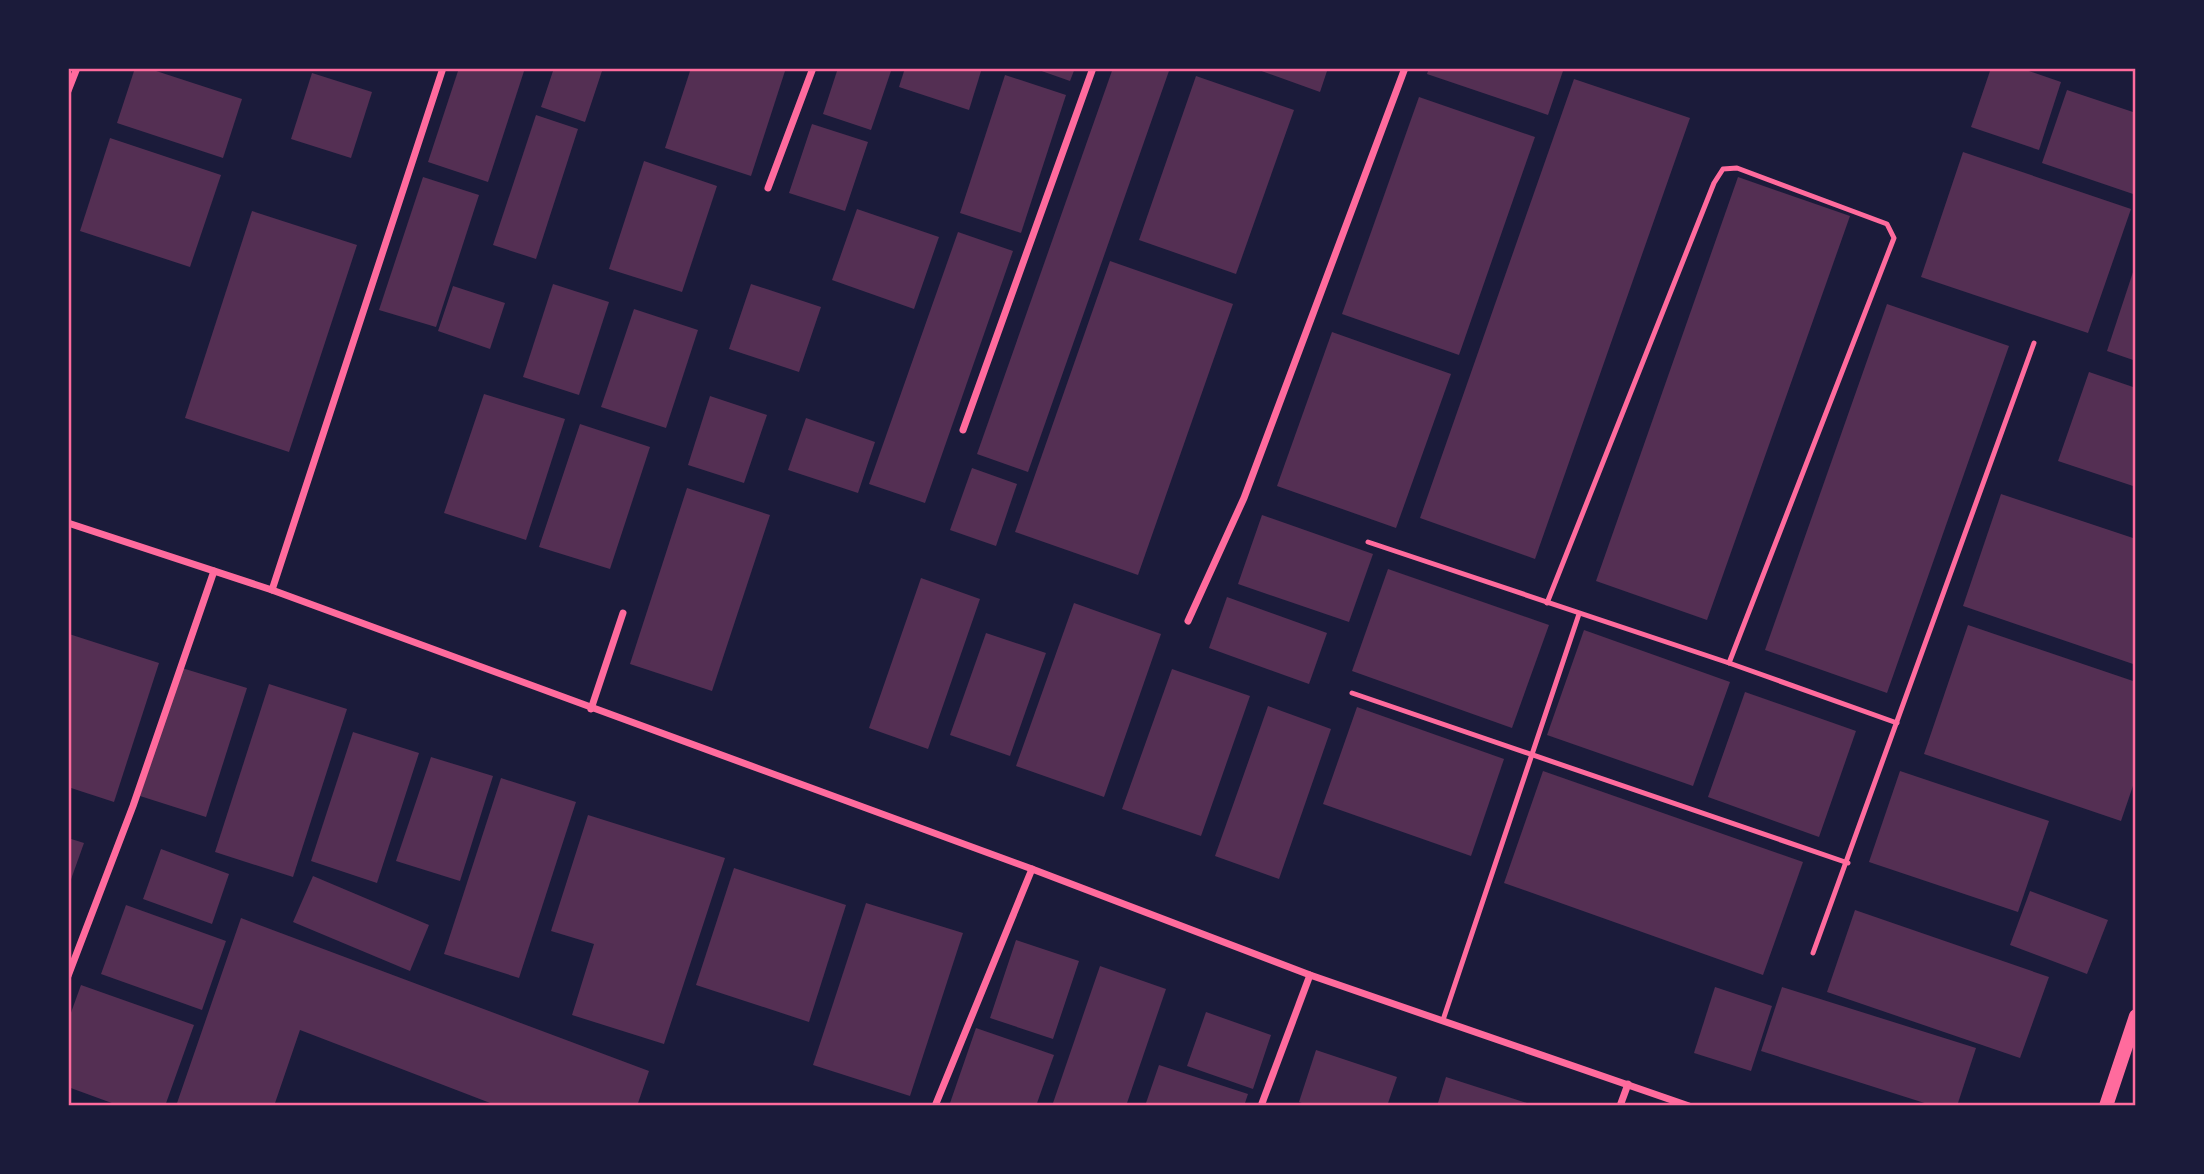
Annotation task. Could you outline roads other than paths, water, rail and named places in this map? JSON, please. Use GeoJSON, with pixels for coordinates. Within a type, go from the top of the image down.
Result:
{"type":"FeatureCollection","features":[{"type":"Feature","properties":{"kind":"main road"},"geometry":{"type":"LineString","coordinates":[[2106,1106],[2136,1016]]}},
{"type":"Feature","properties":{"kind":"street"},"geometry":{"type":"LineString","coordinates":[[68,91],[77,68]]}},
{"type":"Feature","properties":{"kind":"street"},"geometry":{"type":"LineString","coordinates":[[272,590],[443,68]]}},
{"type":"Feature","properties":{"kind":"street"},"geometry":{"type":"LineString","coordinates":[[768,188],[813,68]]}},
{"type":"Feature","properties":{"kind":"street"},"geometry":{"type":"LineString","coordinates":[[963,430],[1093,68]]}},
{"type":"Feature","properties":{"kind":"street"},"geometry":{"type":"LineString","coordinates":[[1188,621],[1244,498],[1405,68]]}},
{"type":"Feature","properties":{"kind":"street"},"geometry":{"type":"LineString","coordinates":[[68,523],[272,590],[1032,869],[1310,975],[1689,1106]]}},
{"type":"Feature","properties":{"kind":"street"},"geometry":{"type":"LineString","coordinates":[[68,976],[133,806],[214,571]]}},
{"type":"Feature","properties":{"kind":"street"},"geometry":{"type":"LineString","coordinates":[[591,709],[623,613]]}},
{"type":"Feature","properties":{"kind":"street"},"geometry":{"type":"LineString","coordinates":[[935,1106],[1032,869]]}},
{"type":"Feature","properties":{"kind":"street"},"geometry":{"type":"LineString","coordinates":[[1261,1106],[1310,975]]}},
{"type":"Feature","properties":{"kind":"street"},"geometry":{"type":"LineString","coordinates":[[1620,1106],[1628,1084]]}},
{"type":"Feature","properties":{"kind":"lane"},"geometry":{"type":"LineString","coordinates":[[1547,603],[1714,183],[1723,169],[1737,168],[1887,224],[1894,238],[1729,663]]}},
{"type":"Feature","properties":{"kind":"lane"},"geometry":{"type":"LineString","coordinates":[[1813,953],[1848,863],[2034,343]]}},
{"type":"Feature","properties":{"kind":"lane"},"geometry":{"type":"LineString","coordinates":[[1368,542],[1729,663],[1897,723]]}},
{"type":"Feature","properties":{"kind":"lane"},"geometry":{"type":"LineString","coordinates":[[1443,1020],[1579,614]]}},
{"type":"Feature","properties":{"kind":"lane"},"geometry":{"type":"LineString","coordinates":[[1352,694],[1848,863]]}}]}
